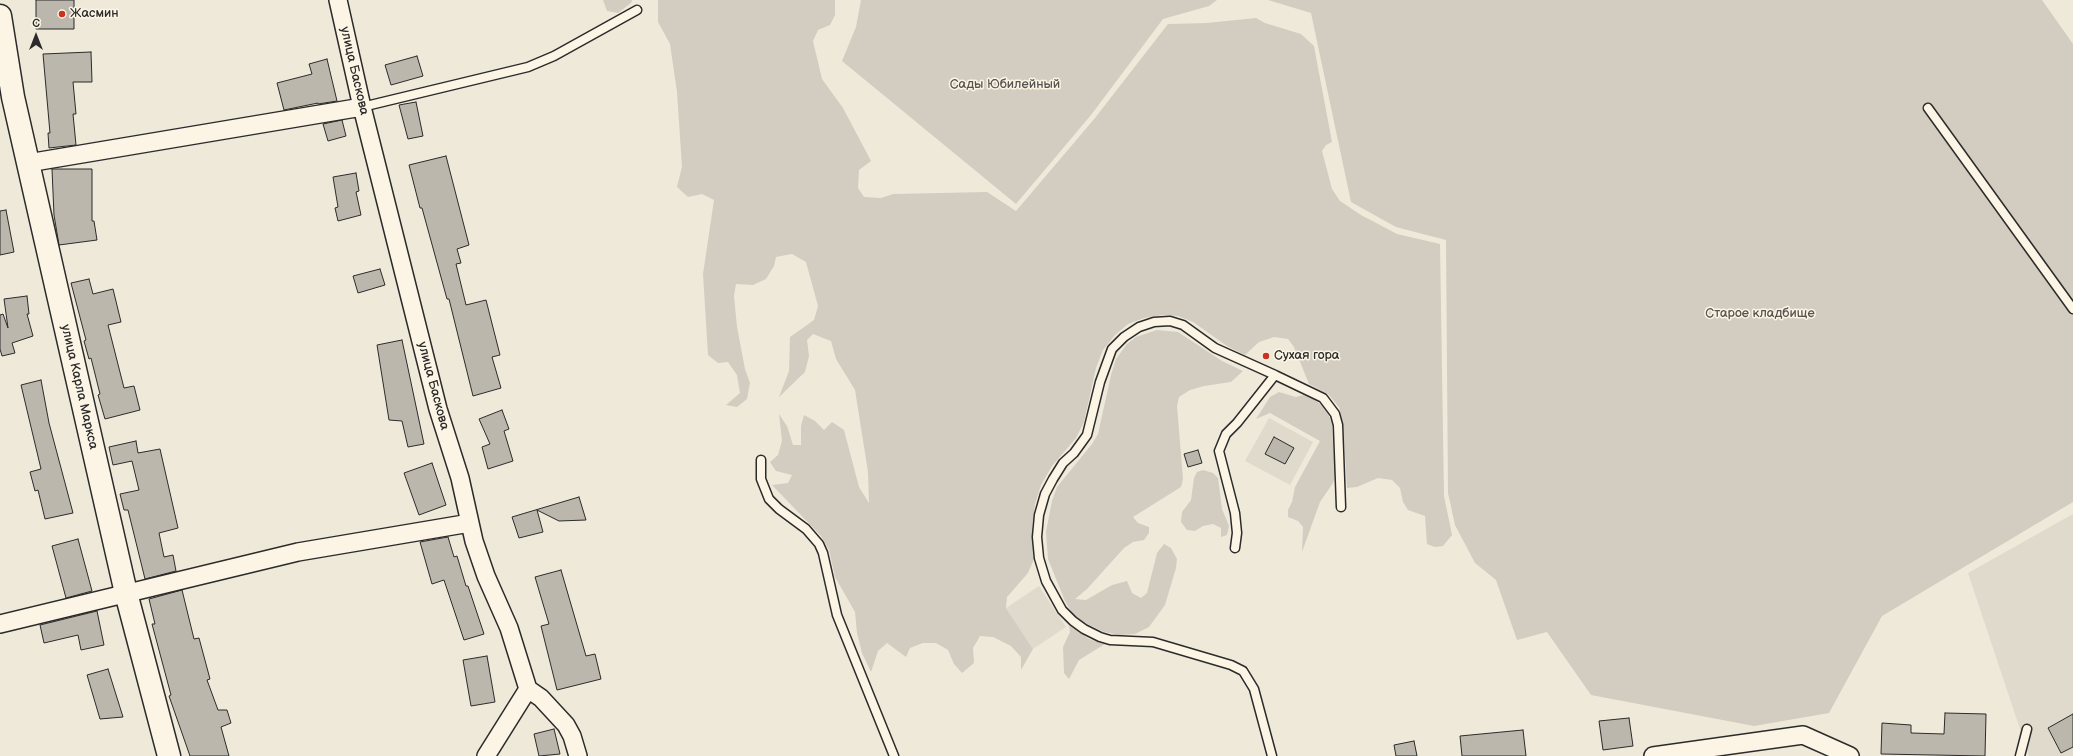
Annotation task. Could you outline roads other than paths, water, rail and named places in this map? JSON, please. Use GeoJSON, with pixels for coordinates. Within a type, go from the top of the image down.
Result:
{"type":"FeatureCollection","features":[{"type":"Feature","properties":{"kind":"street","name":"улица Баскова"},"geometry":{"type":"LineString","coordinates":[[338,0],[362,107],[438,409],[460,478],[479,558],[509,628],[528,689]]}},
{"type":"Feature","properties":{"kind":"street","name":"улица Карла Маркса"},"geometry":{"type":"LineString","coordinates":[[0,16],[13,97],[126,593],[169,756]]}},
{"type":"Feature","properties":{"kind":"street"},"geometry":{"type":"LineString","coordinates":[[28,163],[362,107]]}},
{"type":"Feature","properties":{"kind":"street"},"geometry":{"type":"LineString","coordinates":[[0,624],[298,552],[470,523]]}},
{"type":"Feature","properties":{"kind":"street"},"geometry":{"type":"LineString","coordinates":[[486,756],[528,689],[541,698],[566,725],[572,736],[578,756]]}},
{"type":"Feature","properties":{"kind":"street"},"geometry":{"type":"LineString","coordinates":[[1652,756],[1684,754],[1803,735],[1850,756]]}},
{"type":"Feature","properties":{"kind":"lane"},"geometry":{"type":"LineString","coordinates":[[362,107],[528,67],[554,56],[637,10]]}},
{"type":"Feature","properties":{"kind":"lane"},"geometry":{"type":"LineString","coordinates":[[1928,108],[2073,309]]}},
{"type":"Feature","properties":{"kind":"lane"},"geometry":{"type":"LineString","coordinates":[[1272,756],[1254,689],[1243,671],[1231,665],[1153,642],[1110,640],[1100,637],[1084,629],[1062,610],[1046,581],[1039,558],[1039,515],[1053,479],[1063,463],[1074,453],[1087,435],[1106,364],[1112,349],[1124,337],[1139,327],[1154,322],[1170,321],[1183,325],[1228,354],[1275,374],[1323,398],[1335,414],[1338,425],[1341,507]]}},
{"type":"Feature","properties":{"kind":"lane"},"geometry":{"type":"LineString","coordinates":[[1235,548],[1237,533],[1235,513],[1221,462],[1220,446],[1226,434],[1237,423],[1275,374]]}},
{"type":"Feature","properties":{"kind":"lane"},"geometry":{"type":"LineString","coordinates":[[761,460],[761,479],[769,499],[778,509],[806,529],[819,544],[837,615],[894,756]]}},
{"type":"Feature","properties":{"kind":"lane"},"geometry":{"type":"LineString","coordinates":[[2020,756],[2027,729]]}},
{"type":"Feature","properties":{"kind":"place","name":"Жасмин"},"geometry":{"type":"Point","coordinates":[62,14]}},
{"type":"Feature","properties":{"kind":"place","name":"Сухая гора"},"geometry":{"type":"Point","coordinates":[1266,356]}},
{"type":"Feature","properties":{"kind":"park label","name":"Сады Юбилейный"},"geometry":{"type":"Point","coordinates":[1005,85]}},
{"type":"Feature","properties":{"kind":"park label","name":"Старое кладбище"},"geometry":{"type":"Point","coordinates":[1760,314]}}]}
